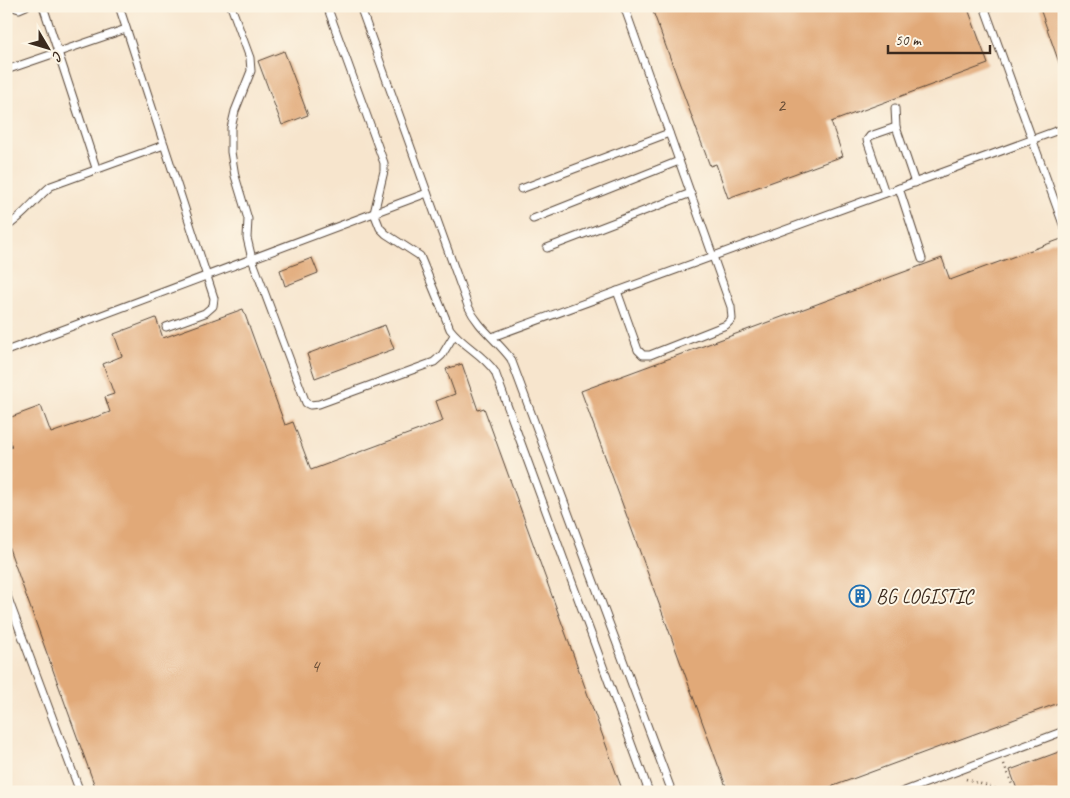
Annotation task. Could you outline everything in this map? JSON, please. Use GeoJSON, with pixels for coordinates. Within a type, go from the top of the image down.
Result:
{"type":"FeatureCollection","features":[{"type":"Feature","properties":{"kind":"lane"},"geometry":{"type":"LineString","coordinates":[[10,6],[20,9],[26,6]]}},
{"type":"Feature","properties":{"kind":"lane"},"geometry":{"type":"LineString","coordinates":[[43,6],[96,168]]}},
{"type":"Feature","properties":{"kind":"lane"},"geometry":{"type":"LineString","coordinates":[[119,6],[214,298],[213,306],[205,313],[166,327]]}},
{"type":"Feature","properties":{"kind":"lane"},"geometry":{"type":"LineString","coordinates":[[231,6],[250,58],[251,71],[235,111],[231,128],[231,152],[235,176],[248,219],[248,238],[252,258],[303,398],[310,406],[319,404],[434,362],[442,355],[454,335]]}},
{"type":"Feature","properties":{"kind":"lane"},"geometry":{"type":"LineString","coordinates":[[327,6],[384,163],[384,171],[374,213],[382,231],[420,256],[446,323],[454,335],[483,357],[495,372],[649,792]]}},
{"type":"Feature","properties":{"kind":"lane"},"geometry":{"type":"LineString","coordinates":[[360,6],[468,306],[474,318],[502,347],[510,359],[672,792]]}},
{"type":"Feature","properties":{"kind":"lane"},"geometry":{"type":"LineString","coordinates":[[617,291],[638,350],[643,355],[650,355],[730,322],[733,315],[624,6]]}},
{"type":"Feature","properties":{"kind":"lane"},"geometry":{"type":"LineString","coordinates":[[984,6],[1064,227]]}},
{"type":"Feature","properties":{"kind":"lane"},"geometry":{"type":"LineString","coordinates":[[6,70],[126,29]]}},
{"type":"Feature","properties":{"kind":"lane"},"geometry":{"type":"LineString","coordinates":[[895,108],[896,127],[915,183]]}},
{"type":"Feature","properties":{"kind":"lane"},"geometry":{"type":"LineString","coordinates":[[885,194],[867,140],[870,136],[896,127]]}},
{"type":"Feature","properties":{"kind":"lane"},"geometry":{"type":"LineString","coordinates":[[492,337],[1064,128]]}},
{"type":"Feature","properties":{"kind":"lane"},"geometry":{"type":"LineString","coordinates":[[521,189],[669,133]]}},
{"type":"Feature","properties":{"kind":"lane"},"geometry":{"type":"LineString","coordinates":[[6,227],[18,220],[39,196],[51,186],[96,168],[164,145]]}},
{"type":"Feature","properties":{"kind":"lane"},"geometry":{"type":"LineString","coordinates":[[534,219],[679,161]]}},
{"type":"Feature","properties":{"kind":"lane"},"geometry":{"type":"LineString","coordinates":[[899,188],[922,259]]}},
{"type":"Feature","properties":{"kind":"lane"},"geometry":{"type":"LineString","coordinates":[[6,351],[427,193]]}},
{"type":"Feature","properties":{"kind":"lane"},"geometry":{"type":"LineString","coordinates":[[547,248],[691,193]]}},
{"type":"Feature","properties":{"kind":"lane"},"geometry":{"type":"LineString","coordinates":[[6,593],[80,792]]}},
{"type":"Feature","properties":{"kind":"lane"},"geometry":{"type":"LineString","coordinates":[[902,792],[1064,731]]}},
{"type":"Feature","properties":{"kind":"path"},"geometry":{"type":"LineString","coordinates":[[1004,764],[1015,792]]}},
{"type":"Feature","properties":{"kind":"path"},"geometry":{"type":"LineString","coordinates":[[960,777],[1005,792]]}},
{"type":"Feature","properties":{"kind":"building"},"geometry":{"type":"Polygon","coordinates":[[[651,6],[967,6],[988,64],[831,122],[843,156],[728,198],[716,164],[710,166],[651,6]]]}},
{"type":"Feature","properties":{"kind":"building"},"geometry":{"type":"Polygon","coordinates":[[[1039,6],[1064,6],[1064,71],[1062,71],[1039,6]]]}},
{"type":"Feature","properties":{"kind":"building"},"geometry":{"type":"Polygon","coordinates":[[[284,51],[308,115],[282,125],[258,61],[284,51]]]}},
{"type":"Feature","properties":{"kind":"building","name":"BG LOGISTIC"},"geometry":{"type":"Polygon","coordinates":[[[1064,238],[1064,701],[817,792],[728,792],[581,391],[942,258],[950,280],[1064,238]]]}},
{"type":"Feature","properties":{"kind":"building"},"geometry":{"type":"Polygon","coordinates":[[[312,258],[318,273],[285,286],[280,270],[312,258]]]}},
{"type":"Feature","properties":{"kind":"building"},"geometry":{"type":"Polygon","coordinates":[[[243,309],[285,425],[293,422],[311,470],[443,421],[436,401],[455,394],[446,369],[462,364],[478,410],[484,408],[623,792],[97,792],[6,540],[6,449],[12,447],[6,430],[6,419],[41,406],[51,433],[110,412],[105,397],[114,394],[103,364],[122,356],[114,334],[156,318],[163,338],[243,309]]]}},
{"type":"Feature","properties":{"kind":"building"},"geometry":{"type":"Polygon","coordinates":[[[385,325],[394,349],[315,378],[307,354],[385,325]]]}},
{"type":"Feature","properties":{"kind":"building"},"geometry":{"type":"Polygon","coordinates":[[[1064,750],[1064,792],[1018,792],[1010,770],[1064,750]]]}},
{"type":"Feature","properties":{"kind":"place","name":"BG LOGISTIC"},"geometry":{"type":"Point","coordinates":[860,596]}}]}
